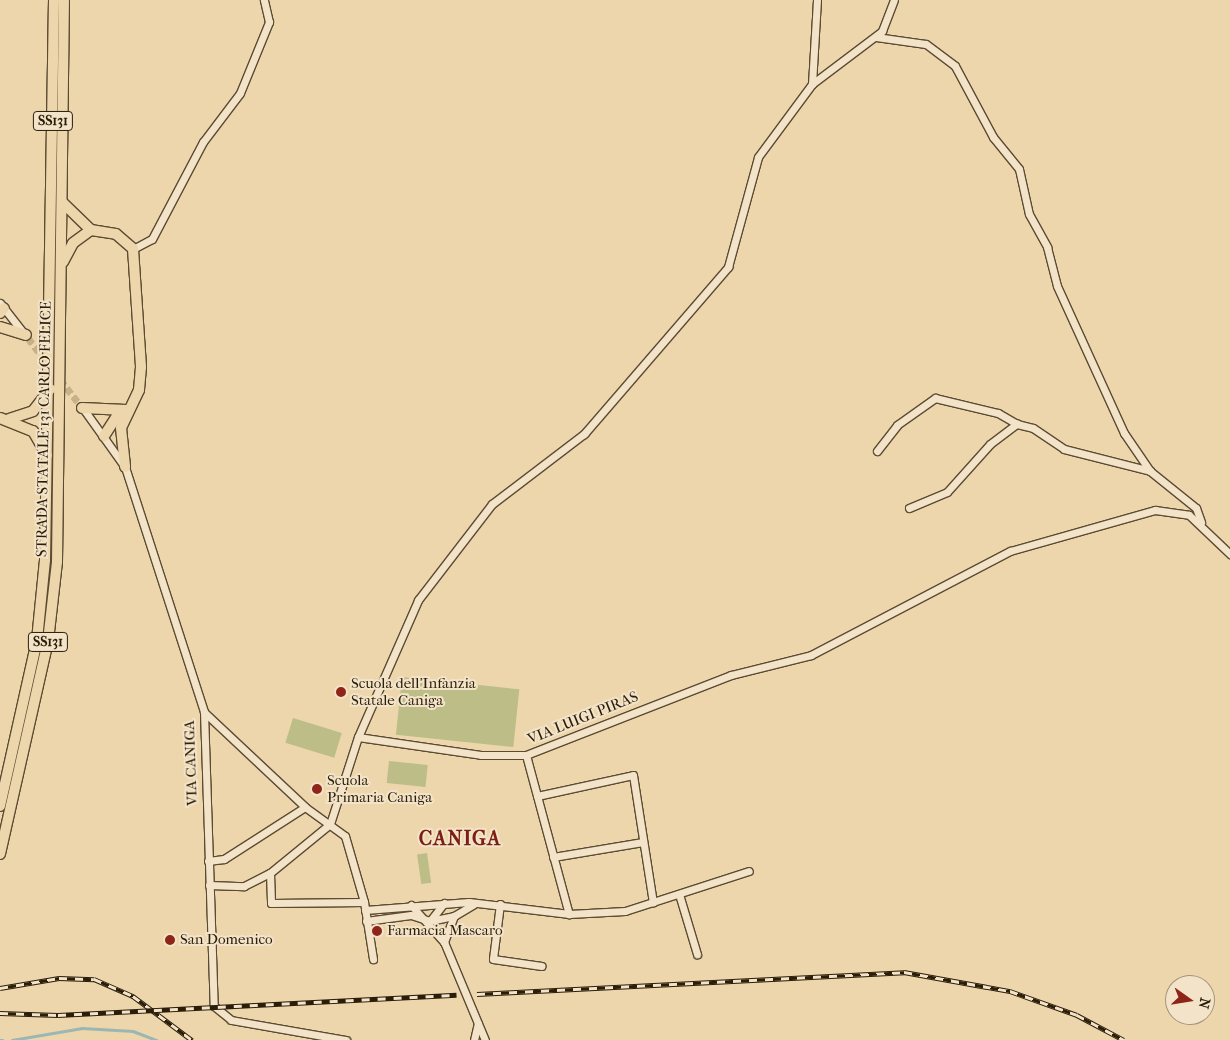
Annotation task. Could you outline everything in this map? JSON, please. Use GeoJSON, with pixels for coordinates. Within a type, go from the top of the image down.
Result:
{"type":"FeatureCollection","features":[{"type":"Feature","properties":{"kind":"highway","name":"STRADA STATALE 131 CARLO FELICE"},"geometry":{"type":"LineString","coordinates":[[0,806],[37,640],[53,517],[49,460],[54,0]]}},
{"type":"Feature","properties":{"kind":"highway","name":"STRADA STATALE 131 CARLO FELICE"},"geometry":{"type":"LineString","coordinates":[[0,854],[48,641],[61,265],[64,0]]}},
{"type":"Feature","properties":{"kind":"highway"},"geometry":{"type":"LineString","coordinates":[[62,202],[91,230],[116,234],[132,249],[138,272],[140,381],[123,413],[104,436]]}},
{"type":"Feature","properties":{"kind":"highway"},"geometry":{"type":"LineString","coordinates":[[61,265],[73,243],[91,230]]}},
{"type":"Feature","properties":{"kind":"highway"},"geometry":{"type":"LineString","coordinates":[[0,327],[27,337]]}},
{"type":"Feature","properties":{"kind":"highway"},"geometry":{"type":"LineString","coordinates":[[2,419],[32,411],[50,389]]}},
{"type":"Feature","properties":{"kind":"highway"},"geometry":{"type":"LineString","coordinates":[[82,407],[123,413]]}},
{"type":"Feature","properties":{"kind":"highway"},"geometry":{"type":"LineString","coordinates":[[123,413],[125,467]]}},
{"type":"Feature","properties":{"kind":"highway"},"geometry":{"type":"LineString","coordinates":[[2,419],[33,431],[49,460]]}},
{"type":"Feature","properties":{"kind":"street"},"geometry":{"type":"LineString","coordinates":[[132,249],[152,239],[203,142],[240,93],[269,22],[264,0]]}},
{"type":"Feature","properties":{"kind":"street"},"geometry":{"type":"LineString","coordinates":[[812,84],[817,0]]}},
{"type":"Feature","properties":{"kind":"street"},"geometry":{"type":"LineString","coordinates":[[209,885],[244,886],[270,873],[330,824],[358,736],[418,600],[480,517],[507,490],[584,434],[728,267],[758,157],[812,84],[876,37],[894,0]]}},
{"type":"Feature","properties":{"kind":"street"},"geometry":{"type":"LineString","coordinates":[[876,37],[926,44],[955,66],[993,137],[1019,169],[1030,214],[1047,247],[1057,286],[1124,434],[1150,471],[1196,508],[1201,523],[1230,554]]}},
{"type":"Feature","properties":{"kind":"street"},"geometry":{"type":"LineString","coordinates":[[1,308],[27,337]]}},
{"type":"Feature","properties":{"kind":"street"},"geometry":{"type":"LineString","coordinates":[[877,451],[897,425],[935,398],[998,413],[1017,424],[1033,428],[1064,449],[1150,471]]}},
{"type":"Feature","properties":{"kind":"street","name":"VIA CANIGA"},"geometry":{"type":"LineString","coordinates":[[82,407],[125,467],[204,712],[212,993],[216,1010],[231,1020],[346,1040]]}},
{"type":"Feature","properties":{"kind":"street"},"geometry":{"type":"LineString","coordinates":[[909,508],[947,492],[990,444],[1017,424]]}},
{"type":"Feature","properties":{"kind":"street","name":"VIA LUIGI PIRAS"},"geometry":{"type":"LineString","coordinates":[[358,736],[481,755],[526,755],[731,675],[812,655],[1010,551],[1155,510],[1189,515],[1201,523]]}},
{"type":"Feature","properties":{"kind":"street"},"geometry":{"type":"LineString","coordinates":[[204,712],[305,807],[330,824],[351,846],[364,902],[372,959]]}},
{"type":"Feature","properties":{"kind":"street"},"geometry":{"type":"LineString","coordinates":[[526,755],[569,914]]}},
{"type":"Feature","properties":{"kind":"street"},"geometry":{"type":"LineString","coordinates":[[537,796],[633,775],[642,842],[653,902]]}},
{"type":"Feature","properties":{"kind":"street"},"geometry":{"type":"LineString","coordinates":[[208,861],[224,859],[305,807]]}},
{"type":"Feature","properties":{"kind":"street"},"geometry":{"type":"LineString","coordinates":[[553,856],[642,842]]}},
{"type":"Feature","properties":{"kind":"street"},"geometry":{"type":"LineString","coordinates":[[365,910],[412,905],[478,902],[569,914],[625,912],[749,871]]}},
{"type":"Feature","properties":{"kind":"street"},"geometry":{"type":"LineString","coordinates":[[270,873],[271,903],[364,902]]}},
{"type":"Feature","properties":{"kind":"street"},"geometry":{"type":"LineString","coordinates":[[679,894],[697,954]]}},
{"type":"Feature","properties":{"kind":"street"},"geometry":{"type":"LineString","coordinates":[[366,921],[411,915],[430,921],[454,916],[478,902]]}},
{"type":"Feature","properties":{"kind":"street"},"geometry":{"type":"LineString","coordinates":[[430,921],[444,903]]}},
{"type":"Feature","properties":{"kind":"street"},"geometry":{"type":"LineString","coordinates":[[500,904],[493,959],[541,966]]}},
{"type":"Feature","properties":{"kind":"street"},"geometry":{"type":"LineString","coordinates":[[412,905],[430,921],[444,942],[485,1040]]}},
{"type":"Feature","properties":{"kind":"street"},"geometry":{"type":"LineString","coordinates":[[444,942],[454,916]]}},
{"type":"Feature","properties":{"kind":"street"},"geometry":{"type":"LineString","coordinates":[[474,1040],[478,1023]]}},
{"type":"Feature","properties":{"kind":"green space"},"geometry":{"type":"Polygon","coordinates":[[[402,677],[519,689],[513,747],[396,735],[402,677]]]}},
{"type":"Feature","properties":{"kind":"green space"},"geometry":{"type":"Polygon","coordinates":[[[293,718],[342,733],[334,758],[285,743],[293,718]]]}},
{"type":"Feature","properties":{"kind":"green space"},"geometry":{"type":"Polygon","coordinates":[[[389,761],[428,765],[425,787],[387,783],[389,761]]]}},
{"type":"Feature","properties":{"kind":"green space"},"geometry":{"type":"Polygon","coordinates":[[[427,853],[431,883],[421,884],[417,854],[427,853]]]}},
{"type":"Feature","properties":{"kind":"waterway"},"geometry":{"type":"LineString","coordinates":[[12,1040],[82,1028],[133,1031],[156,1040]]}},
{"type":"Feature","properties":{"kind":"tunnel"},"geometry":{"type":"LineString","coordinates":[[28,338],[81,406]]}},
{"type":"Feature","properties":{"kind":"railway"},"geometry":{"type":"LineString","coordinates":[[477,994],[904,972],[1010,991],[1077,1015],[1124,1040]]}},
{"type":"Feature","properties":{"kind":"railway"},"geometry":{"type":"LineString","coordinates":[[0,988],[59,978],[94,979],[133,996],[192,1040]]}},
{"type":"Feature","properties":{"kind":"railway"},"geometry":{"type":"LineString","coordinates":[[0,1013],[58,1015],[456,995]]}},
{"type":"Feature","properties":{"kind":"place","name":"Scuola dell'Infanzia Statale Caniga"},"geometry":{"type":"Point","coordinates":[341,692]}},
{"type":"Feature","properties":{"kind":"place","name":"Scuola Primaria Caniga"},"geometry":{"type":"Point","coordinates":[317,789]}},
{"type":"Feature","properties":{"kind":"place","name":"Farmacia Mascaro"},"geometry":{"type":"Point","coordinates":[377,931]}},
{"type":"Feature","properties":{"kind":"place","name":"San Domenico"},"geometry":{"type":"Point","coordinates":[170,940]}},
{"type":"Feature","properties":{"kind":"district","name":"CANIGA"},"geometry":{"type":"Point","coordinates":[460,838]}}]}
